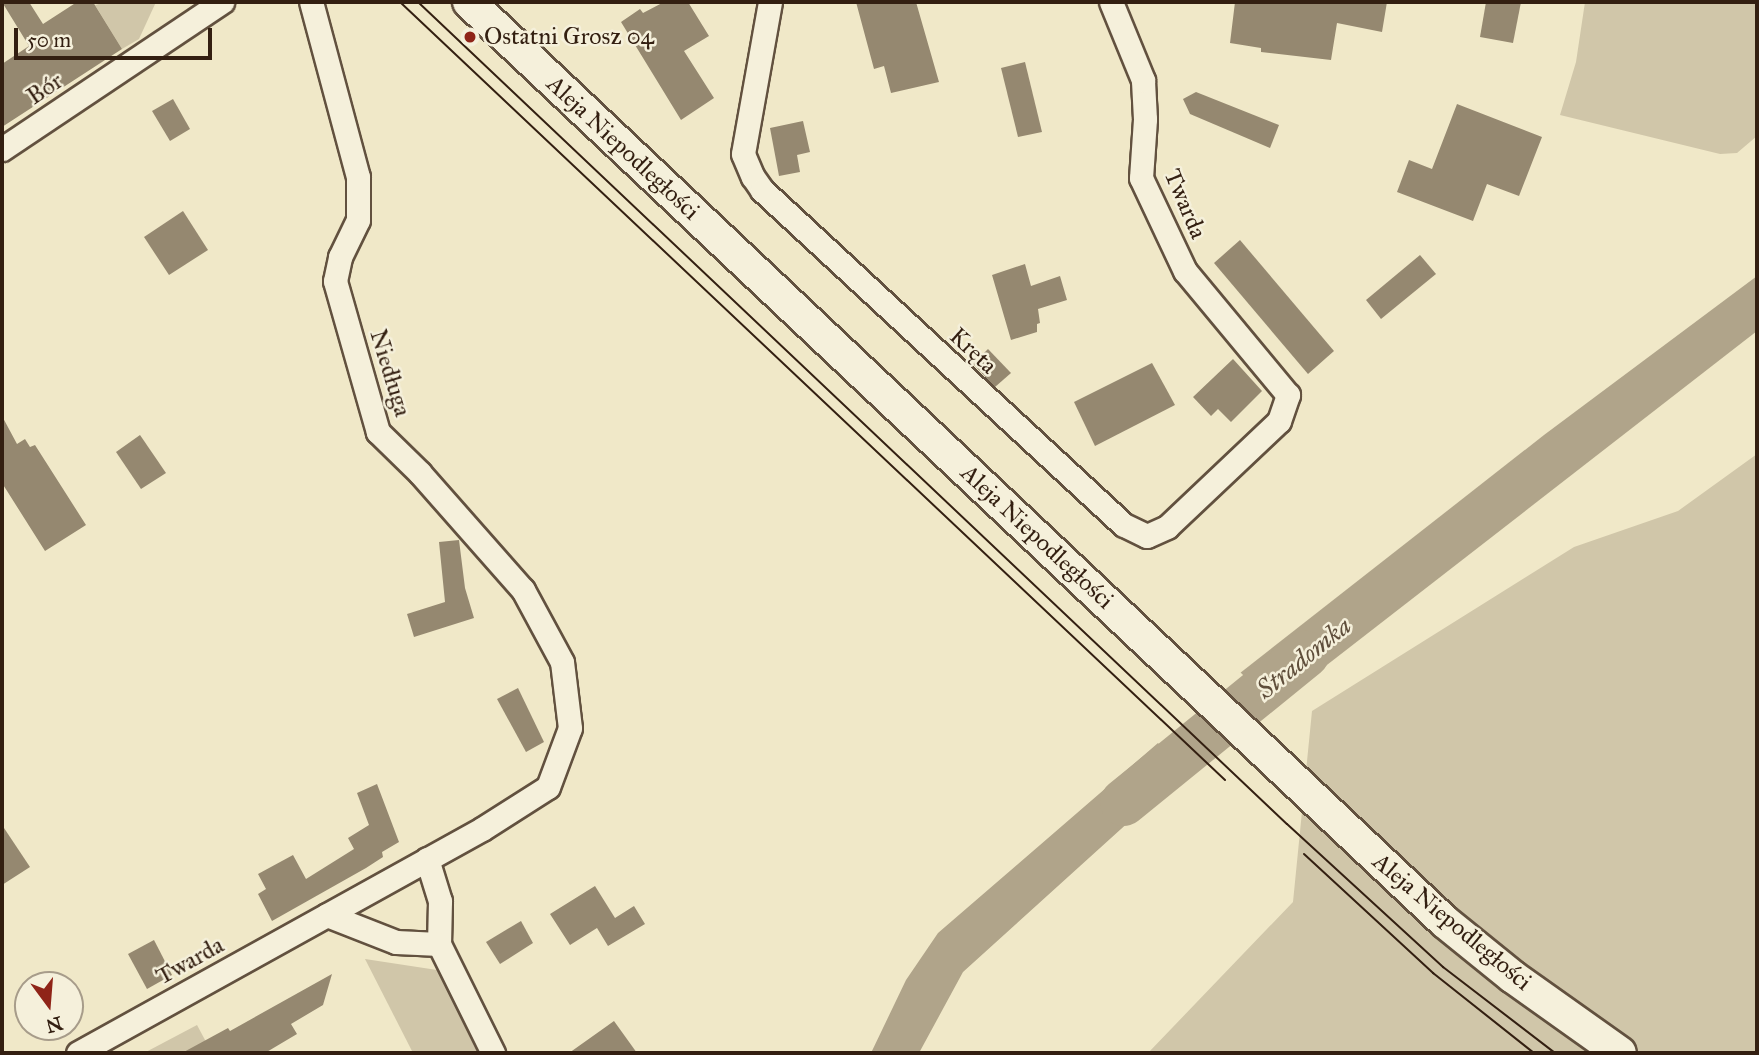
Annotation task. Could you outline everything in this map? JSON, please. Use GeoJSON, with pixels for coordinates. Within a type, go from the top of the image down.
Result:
{"type":"FeatureCollection","features":[{"type":"Feature","properties":{"kind":"street","name":"Bór"},"geometry":{"type":"LineString","coordinates":[[2,149],[222,2]]}},
{"type":"Feature","properties":{"kind":"street","name":"Niedługa"},"geometry":{"type":"LineString","coordinates":[[310,2],[358,177],[358,220],[340,257],[335,281],[378,432],[420,473],[523,590],[562,662],[570,728],[548,787]]}},
{"type":"Feature","properties":{"kind":"street","name":"Aleja Niepodległości"},"geometry":{"type":"LineString","coordinates":[[469,2],[1445,922],[1513,977],[1620,1053]]}},
{"type":"Feature","properties":{"kind":"street","name":"Kręta"},"geometry":{"type":"LineString","coordinates":[[770,2],[743,154],[752,177],[773,200],[1124,525],[1147,536],[1167,527],[1279,421],[1288,396]]}},
{"type":"Feature","properties":{"kind":"street","name":"Twarda"},"geometry":{"type":"LineString","coordinates":[[1111,2],[1143,80],[1145,119],[1141,178],[1185,271],[1288,396]]}},
{"type":"Feature","properties":{"kind":"street","name":"Twarda"},"geometry":{"type":"LineString","coordinates":[[78,1053],[427,859],[548,787]]}},
{"type":"Feature","properties":{"kind":"street"},"geometry":{"type":"LineString","coordinates":[[427,859],[440,901],[439,944],[493,1053]]}},
{"type":"Feature","properties":{"kind":"street"},"geometry":{"type":"LineString","coordinates":[[327,915],[396,942],[439,944]]}},
{"type":"Feature","properties":{"kind":"shaded area"},"geometry":{"type":"Polygon","coordinates":[[[106,2],[156,2],[139,39],[122,49],[95,5],[106,2]]]}},
{"type":"Feature","properties":{"kind":"shaded area"},"geometry":{"type":"Polygon","coordinates":[[[1585,2],[1757,2],[1757,136],[1737,153],[1720,154],[1560,115],[1576,62],[1585,2]]]}},
{"type":"Feature","properties":{"kind":"shaded area"},"geometry":{"type":"Polygon","coordinates":[[[1757,454],[1757,1053],[1148,1053],[1293,902],[1312,711],[1574,547],[1678,511],[1757,454]]]}},
{"type":"Feature","properties":{"kind":"shaded area"},"geometry":{"type":"Polygon","coordinates":[[[365,959],[437,970],[480,1053],[413,1053],[365,959]]]}},
{"type":"Feature","properties":{"kind":"shaded area"},"geometry":{"type":"Polygon","coordinates":[[[197,1025],[212,1053],[144,1053],[197,1025]]]}},
{"type":"Feature","properties":{"kind":"water"},"geometry":{"type":"Polygon","coordinates":[[[1757,276],[1757,331],[1270,709],[1235,677],[1544,435],[1757,276]]]}},
{"type":"Feature","properties":{"kind":"water"},"geometry":{"type":"Polygon","coordinates":[[[1158,743],[1184,772],[963,972],[919,1053],[871,1053],[906,980],[938,933],[1158,743]]]}},
{"type":"Feature","properties":{"kind":"pier"},"geometry":{"type":"Polygon","coordinates":[[[1238,670],[1277,708],[1268,712],[1233,679],[1232,675],[1238,670]]]}},
{"type":"Feature","properties":{"kind":"building"},"geometry":{"type":"Polygon","coordinates":[[[2,2],[29,2],[43,24],[77,2],[93,2],[122,49],[2,127],[2,64],[29,46],[2,2]]]}},
{"type":"Feature","properties":{"kind":"building"},"geometry":{"type":"Polygon","coordinates":[[[664,2],[688,2],[709,36],[684,51],[714,98],[681,120],[621,22],[640,9],[643,13],[664,2]]]}},
{"type":"Feature","properties":{"kind":"building"},"geometry":{"type":"Polygon","coordinates":[[[856,2],[916,2],[939,82],[891,93],[884,66],[874,69],[856,2]]]}},
{"type":"Feature","properties":{"kind":"building"},"geometry":{"type":"Polygon","coordinates":[[[1235,2],[1387,2],[1382,32],[1337,23],[1331,60],[1261,52],[1261,48],[1230,43],[1235,2]]]}},
{"type":"Feature","properties":{"kind":"building"},"geometry":{"type":"Polygon","coordinates":[[[1486,2],[1521,2],[1513,43],[1480,37],[1486,2]]]}},
{"type":"Feature","properties":{"kind":"building"},"geometry":{"type":"Polygon","coordinates":[[[1025,62],[1042,132],[1018,137],[1001,68],[1025,62]]]}},
{"type":"Feature","properties":{"kind":"building"},"geometry":{"type":"Polygon","coordinates":[[[1196,92],[1279,125],[1270,148],[1190,114],[1183,99],[1196,92]]]}},
{"type":"Feature","properties":{"kind":"building"},"geometry":{"type":"Polygon","coordinates":[[[173,99],[190,129],[170,141],[152,111],[173,99]]]}},
{"type":"Feature","properties":{"kind":"building"},"geometry":{"type":"Polygon","coordinates":[[[1457,104],[1542,137],[1519,196],[1487,184],[1473,221],[1397,192],[1409,160],[1432,169],[1457,104]]]}},
{"type":"Feature","properties":{"kind":"building"},"geometry":{"type":"Polygon","coordinates":[[[803,121],[810,152],[797,155],[800,172],[779,176],[770,128],[803,121]]]}},
{"type":"Feature","properties":{"kind":"building"},"geometry":{"type":"Polygon","coordinates":[[[183,211],[208,250],[169,275],[144,237],[183,211]]]}},
{"type":"Feature","properties":{"kind":"building"},"geometry":{"type":"Polygon","coordinates":[[[1240,240],[1334,351],[1308,374],[1214,263],[1240,240]]]}},
{"type":"Feature","properties":{"kind":"building"},"geometry":{"type":"Polygon","coordinates":[[[1420,255],[1436,274],[1381,319],[1366,300],[1420,255]]]}},
{"type":"Feature","properties":{"kind":"building"},"geometry":{"type":"Polygon","coordinates":[[[1025,264],[1031,286],[1060,276],[1067,300],[1038,309],[1040,323],[1037,324],[1037,332],[1011,340],[992,275],[1025,264]]]}},
{"type":"Feature","properties":{"kind":"building"},"geometry":{"type":"Polygon","coordinates":[[[988,349],[1011,373],[995,387],[973,364],[988,349]]]}},
{"type":"Feature","properties":{"kind":"building"},"geometry":{"type":"Polygon","coordinates":[[[1233,359],[1262,391],[1231,422],[1218,409],[1211,416],[1193,397],[1233,359]]]}},
{"type":"Feature","properties":{"kind":"building"},"geometry":{"type":"Polygon","coordinates":[[[1152,363],[1175,405],[1095,446],[1074,402],[1152,363]]]}},
{"type":"Feature","properties":{"kind":"building"},"geometry":{"type":"Polygon","coordinates":[[[2,416],[17,444],[25,439],[30,447],[35,445],[86,525],[45,551],[2,483],[2,416]]]}},
{"type":"Feature","properties":{"kind":"building"},"geometry":{"type":"Polygon","coordinates":[[[140,435],[166,473],[141,489],[116,452],[140,435]]]}},
{"type":"Feature","properties":{"kind":"building"},"geometry":{"type":"Polygon","coordinates":[[[459,540],[465,588],[474,618],[414,637],[407,614],[445,602],[439,542],[459,540]]]}},
{"type":"Feature","properties":{"kind":"building"},"geometry":{"type":"Polygon","coordinates":[[[518,688],[544,742],[526,752],[497,699],[518,688]]]}},
{"type":"Feature","properties":{"kind":"building"},"geometry":{"type":"Polygon","coordinates":[[[377,784],[399,842],[382,852],[383,857],[366,868],[272,921],[258,894],[266,889],[258,874],[293,855],[306,879],[354,849],[348,838],[369,825],[357,793],[377,784]]]}},
{"type":"Feature","properties":{"kind":"building"},"geometry":{"type":"Polygon","coordinates":[[[2,825],[30,867],[2,885],[2,825]]]}},
{"type":"Feature","properties":{"kind":"building"},"geometry":{"type":"Polygon","coordinates":[[[595,886],[615,918],[634,906],[645,924],[608,946],[597,928],[570,945],[550,914],[595,886]]]}},
{"type":"Feature","properties":{"kind":"building"},"geometry":{"type":"Polygon","coordinates":[[[521,921],[533,943],[500,964],[486,942],[521,921]]]}},
{"type":"Feature","properties":{"kind":"building"},"geometry":{"type":"Polygon","coordinates":[[[154,940],[172,975],[147,989],[128,954],[154,940]]]}},
{"type":"Feature","properties":{"kind":"building"},"geometry":{"type":"Polygon","coordinates":[[[332,974],[323,1005],[291,1024],[297,1034],[265,1053],[182,1053],[228,1028],[230,1031],[332,974]]]}},
{"type":"Feature","properties":{"kind":"building"},"geometry":{"type":"Polygon","coordinates":[[[614,1021],[637,1053],[569,1053],[600,1031],[614,1021]]]}},
{"type":"Feature","properties":{"kind":"waterway","name":"Stradomka"},"geometry":{"type":"LineString","coordinates":[[1123,802],[1305,654]]}},
{"type":"Feature","properties":{"kind":"tram line"},"geometry":{"type":"LineString","coordinates":[[400,2],[1225,780]]}},
{"type":"Feature","properties":{"kind":"tram line"},"geometry":{"type":"LineString","coordinates":[[418,2],[1287,824],[1443,967],[1555,1053]]}},
{"type":"Feature","properties":{"kind":"tram line"},"geometry":{"type":"LineString","coordinates":[[1304,854],[1433,973],[1534,1053]]}},
{"type":"Feature","properties":{"kind":"place","name":"Ostatni Grosz 04"},"geometry":{"type":"Point","coordinates":[470,37]}}]}
